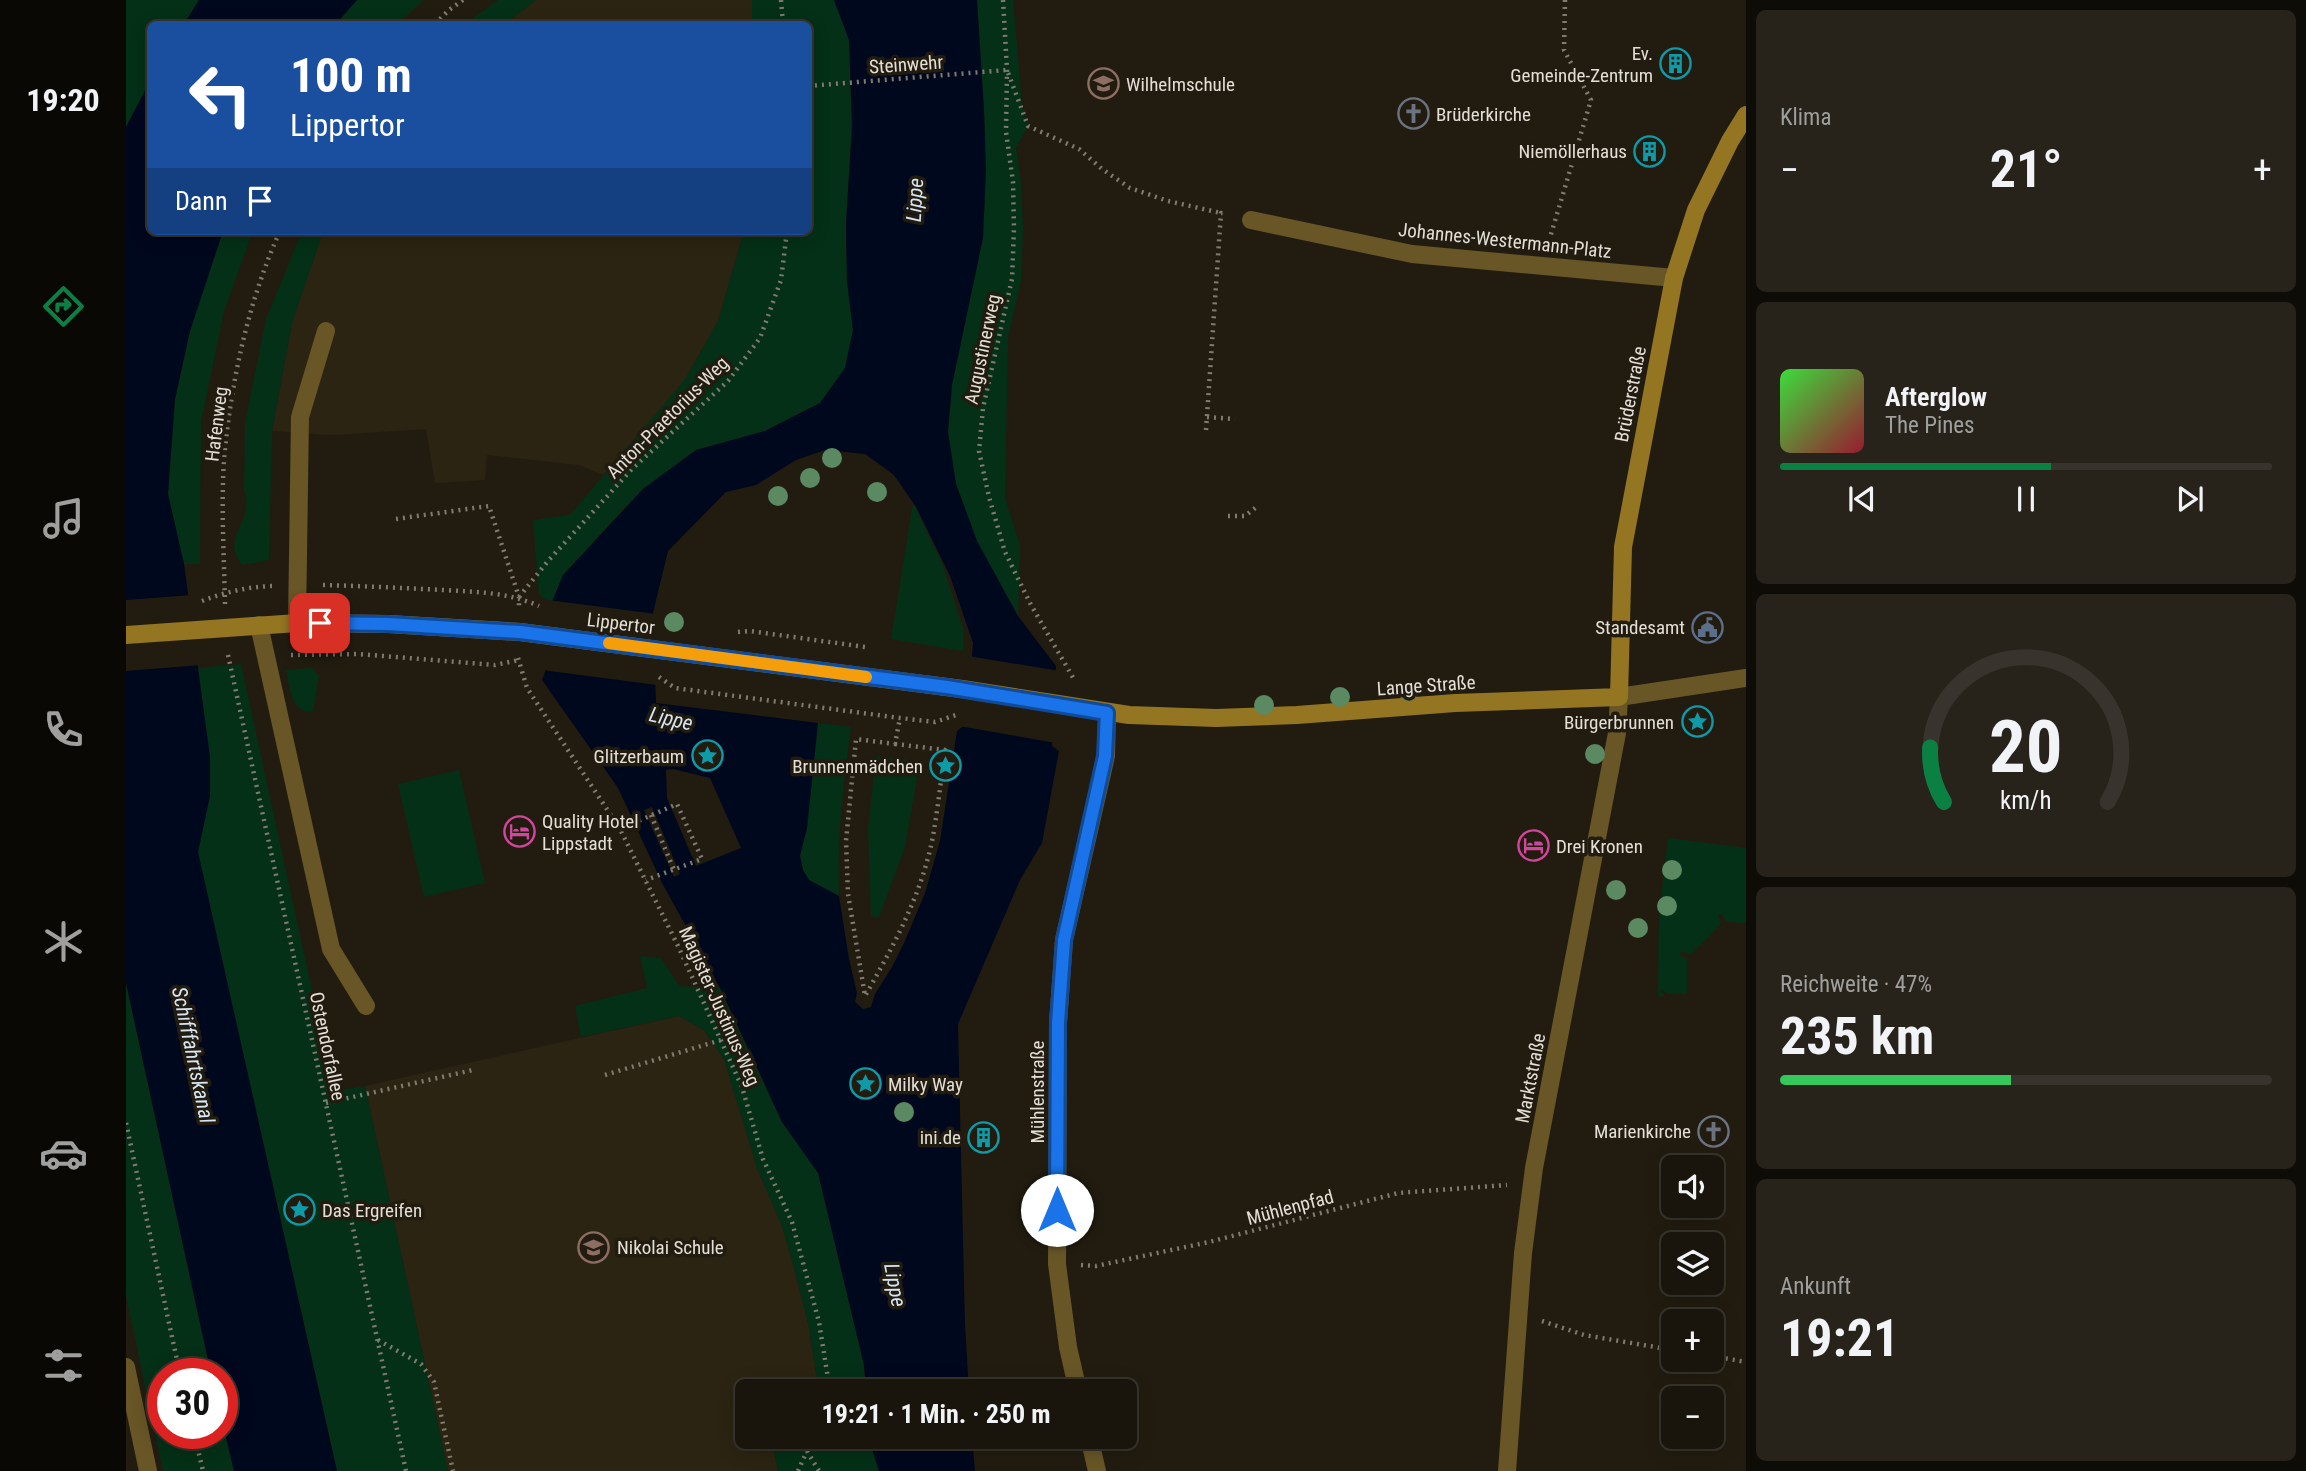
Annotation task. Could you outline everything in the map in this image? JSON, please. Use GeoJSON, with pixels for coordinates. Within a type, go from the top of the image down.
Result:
{"type":"FeatureCollection","features":[{"type":"Feature","properties":{"kind":"street","name":"Brüderstraße"},"geometry":{"type":"LineString","coordinates":[[1619,696],[1623,547],[1674,278],[1696,210],[1746,115]]}},
{"type":"Feature","properties":{"kind":"street","name":"Johannes-Westermann-Platz"},"geometry":{"type":"LineString","coordinates":[[1251,220],[1412,254],[1674,278]]}},
{"type":"Feature","properties":{"kind":"street"},"geometry":{"type":"LineString","coordinates":[[297,623],[300,417],[326,331]]}},
{"type":"Feature","properties":{"kind":"street","name":"Lippertor"},"geometry":{"type":"LineString","coordinates":[[126,635],[297,623],[388,624],[539,635],[962,690],[1107,713]]}},
{"type":"Feature","properties":{"kind":"street"},"geometry":{"type":"LineString","coordinates":[[259,625],[331,949],[366,1006]]}},
{"type":"Feature","properties":{"kind":"street","name":"Lange Straße"},"geometry":{"type":"LineString","coordinates":[[1107,713],[1216,718],[1283,716],[1455,703],[1619,696],[1746,678]]}},
{"type":"Feature","properties":{"kind":"street","name":"Marktstraße"},"geometry":{"type":"LineString","coordinates":[[1507,1471],[1523,1253],[1532,1184],[1617,733],[1619,696]]}},
{"type":"Feature","properties":{"kind":"street","name":"Mühlenstraße"},"geometry":{"type":"LineString","coordinates":[[1075,1379],[1068,1347],[1057,1264],[1058,1023],[1064,940],[1105,756],[1107,713]]}},
{"type":"Feature","properties":{"kind":"street"},"geometry":{"type":"LineString","coordinates":[[126,1367],[148,1471]]}},
{"type":"Feature","properties":{"kind":"street"},"geometry":{"type":"LineString","coordinates":[[1092,1449],[1097,1471]]}},
{"type":"Feature","properties":{"kind":"path"},"geometry":{"type":"LineString","coordinates":[[438,21],[463,0]]}},
{"type":"Feature","properties":{"kind":"path"},"geometry":{"type":"LineString","coordinates":[[781,0],[783,21]]}},
{"type":"Feature","properties":{"kind":"path","name":"Augustinerweg"},"geometry":{"type":"LineString","coordinates":[[1003,0],[1007,70],[1006,132],[1013,205],[1012,279],[983,408],[979,451],[1005,552],[1031,605],[1076,682]]}},
{"type":"Feature","properties":{"kind":"path"},"geometry":{"type":"LineString","coordinates":[[1542,266],[1591,100],[1564,50],[1564,0]]}},
{"type":"Feature","properties":{"kind":"path"},"geometry":{"type":"LineString","coordinates":[[1007,70],[1028,127],[1079,149],[1101,169],[1130,188],[1168,201],[1251,220]]}},
{"type":"Feature","properties":{"kind":"path","name":"Steinwehr"},"geometry":{"type":"LineString","coordinates":[[812,85],[1007,70]]}},
{"type":"Feature","properties":{"kind":"path"},"geometry":{"type":"LineString","coordinates":[[1206,430],[1221,213]]}},
{"type":"Feature","properties":{"kind":"path","name":"Hafenweg"},"geometry":{"type":"LineString","coordinates":[[226,627],[224,461],[232,396],[251,313],[269,254],[278,235]]}},
{"type":"Feature","properties":{"kind":"path","name":"Anton-Praetorius-Weg"},"geometry":{"type":"LineString","coordinates":[[519,597],[632,469],[727,381],[760,338],[780,280],[786,235]]}},
{"type":"Feature","properties":{"kind":"path"},"geometry":{"type":"LineString","coordinates":[[1207,417],[1235,419]]}},
{"type":"Feature","properties":{"kind":"path"},"geometry":{"type":"LineString","coordinates":[[1228,516],[1245,516],[1259,505]]}},
{"type":"Feature","properties":{"kind":"path"},"geometry":{"type":"LineString","coordinates":[[396,519],[489,506],[519,597]]}},
{"type":"Feature","properties":{"kind":"path"},"geometry":{"type":"LineString","coordinates":[[201,602],[225,593],[254,587],[384,586],[519,597],[541,607]]}},
{"type":"Feature","properties":{"kind":"path","name":"Ostendorfallee"},"geometry":{"type":"LineString","coordinates":[[226,627],[227,648],[406,1471]]}},
{"type":"Feature","properties":{"kind":"path","name":"Magister-Justinus-Weg"},"geometry":{"type":"LineString","coordinates":[[266,655],[358,654],[495,665],[517,660],[527,688],[620,829],[742,1087],[762,1159],[792,1222],[820,1322],[828,1379]]}},
{"type":"Feature","properties":{"kind":"path"},"geometry":{"type":"LineString","coordinates":[[658,676],[675,688],[900,718],[935,722],[961,714]]}},
{"type":"Feature","properties":{"kind":"path"},"geometry":{"type":"LineString","coordinates":[[895,744],[900,718]]}},
{"type":"Feature","properties":{"kind":"path"},"geometry":{"type":"LineString","coordinates":[[856,739],[895,744],[945,750],[932,838],[918,887],[899,937],[865,996],[848,894],[846,841],[852,772],[856,739]]}},
{"type":"Feature","properties":{"kind":"path"},"geometry":{"type":"LineString","coordinates":[[620,829],[677,804],[702,859],[646,880]]}},
{"type":"Feature","properties":{"kind":"path"},"geometry":{"type":"LineString","coordinates":[[650,815],[674,870]]}},
{"type":"Feature","properties":{"kind":"path"},"geometry":{"type":"LineString","coordinates":[[605,1075],[721,1040]]}},
{"type":"Feature","properties":{"kind":"path"},"geometry":{"type":"LineString","coordinates":[[326,1103],[473,1070]]}},
{"type":"Feature","properties":{"kind":"path"},"geometry":{"type":"LineString","coordinates":[[126,1123],[177,1358]]}},
{"type":"Feature","properties":{"kind":"path","name":"Mühlenpfad"},"geometry":{"type":"LineString","coordinates":[[1057,1264],[1096,1266],[1209,1242],[1398,1193],[1532,1184]]}},
{"type":"Feature","properties":{"kind":"path"},"geometry":{"type":"LineString","coordinates":[[1518,1313],[1584,1335],[1661,1348]]}},
{"type":"Feature","properties":{"kind":"path"},"geometry":{"type":"LineString","coordinates":[[377,1340],[422,1364],[434,1382],[453,1471]]}},
{"type":"Feature","properties":{"kind":"path"},"geometry":{"type":"LineString","coordinates":[[1724,1358],[1746,1362]]}},
{"type":"Feature","properties":{"kind":"path"},"geometry":{"type":"LineString","coordinates":[[198,1449],[203,1471]]}},
{"type":"Feature","properties":{"kind":"path"},"geometry":{"type":"LineString","coordinates":[[798,1471],[807,1451]]}},
{"type":"Feature","properties":{"kind":"path"},"geometry":{"type":"LineString","coordinates":[[807,1451],[819,1471]]}},
{"type":"Feature","properties":{"kind":"shaded area"},"geometry":{"type":"Polygon","coordinates":[[[536,0],[752,0],[752,21],[509,21],[536,0]]]}},
{"type":"Feature","properties":{"kind":"shaded area"},"geometry":{"type":"Polygon","coordinates":[[[322,235],[743,235],[718,321],[686,378],[603,475],[579,465],[487,455],[485,480],[435,483],[426,429],[332,435],[272,431],[292,323],[322,235]]]}},
{"type":"Feature","properties":{"kind":"shaded area","name":"Nikolai Schule"},"geometry":{"type":"Polygon","coordinates":[[[679,1016],[704,1030],[724,1059],[757,1168],[782,1226],[808,1323],[817,1379],[735,1379],[735,1449],[773,1449],[778,1471],[448,1471],[365,1086],[679,1016]]]}},
{"type":"Feature","properties":{"kind":"green space"},"geometry":{"type":"Polygon","coordinates":[[[126,0],[199,0],[186,21],[147,21],[147,87],[126,127],[126,0]]]}},
{"type":"Feature","properties":{"kind":"green space"},"geometry":{"type":"Polygon","coordinates":[[[357,0],[423,0],[401,21],[339,21],[357,0]]]}},
{"type":"Feature","properties":{"kind":"green space"},"geometry":{"type":"Polygon","coordinates":[[[498,0],[536,0],[509,21],[469,21],[498,0]]]}},
{"type":"Feature","properties":{"kind":"green space"},"geometry":{"type":"Polygon","coordinates":[[[752,0],[834,0],[849,40],[852,126],[846,223],[847,281],[853,330],[845,368],[820,403],[765,431],[696,450],[643,489],[598,536],[551,604],[539,594],[533,520],[570,515],[686,378],[718,321],[743,235],[812,235],[812,21],[752,21],[752,0]]]}},
{"type":"Feature","properties":{"kind":"green space"},"geometry":{"type":"Polygon","coordinates":[[[977,0],[1013,0],[1022,105],[1028,126],[1016,148],[1023,229],[1021,281],[1008,337],[1005,498],[1020,546],[1018,616],[977,541],[956,484],[948,432],[952,385],[983,237],[986,170],[977,0]]]}},
{"type":"Feature","properties":{"kind":"green space"},"geometry":{"type":"Polygon","coordinates":[[[222,235],[252,235],[224,311],[201,422],[200,564],[184,564],[168,494],[175,399],[190,331],[222,235]]]}},
{"type":"Feature","properties":{"kind":"green space"},"geometry":{"type":"Polygon","coordinates":[[[300,235],[322,235],[292,323],[272,431],[269,560],[242,565],[234,545],[246,512],[245,423],[266,319],[300,235]]]}},
{"type":"Feature","properties":{"kind":"green space"},"geometry":{"type":"Polygon","coordinates":[[[913,503],[942,563],[963,628],[963,651],[891,639],[913,503]]]}},
{"type":"Feature","properties":{"kind":"green space"},"geometry":{"type":"Polygon","coordinates":[[[241,664],[334,1091],[365,1086],[448,1471],[337,1471],[198,852],[210,796],[210,757],[198,668],[241,664]]]}},
{"type":"Feature","properties":{"kind":"green space"},"geometry":{"type":"Polygon","coordinates":[[[312,668],[319,676],[313,711],[306,711],[300,709],[293,698],[286,670],[312,668]]]}},
{"type":"Feature","properties":{"kind":"green space"},"geometry":{"type":"Polygon","coordinates":[[[818,723],[851,727],[841,811],[839,896],[809,880],[803,870],[800,856],[807,828],[818,723]]]}},
{"type":"Feature","properties":{"kind":"green space"},"geometry":{"type":"Polygon","coordinates":[[[876,756],[920,761],[905,847],[879,917],[871,916],[868,828],[876,756]]]}},
{"type":"Feature","properties":{"kind":"green space"},"geometry":{"type":"Polygon","coordinates":[[[459,770],[485,883],[424,897],[398,784],[459,770]]]}},
{"type":"Feature","properties":{"kind":"green space"},"geometry":{"type":"Polygon","coordinates":[[[1668,838],[1746,848],[1746,923],[1726,922],[1722,914],[1718,915],[1721,924],[1690,955],[1681,951],[1679,955],[1687,959],[1687,994],[1668,994],[1662,989],[1660,991],[1665,996],[1658,996],[1659,915],[1668,838]]]}},
{"type":"Feature","properties":{"kind":"green space"},"geometry":{"type":"Polygon","coordinates":[[[640,956],[661,958],[679,986],[720,988],[782,1122],[818,1173],[865,1379],[817,1379],[808,1323],[782,1226],[757,1168],[724,1059],[704,1030],[679,1016],[581,1037],[575,1006],[647,988],[640,956]]]}},
{"type":"Feature","properties":{"kind":"green space"},"geometry":{"type":"Polygon","coordinates":[[[126,983],[208,1358],[147,1358],[147,1395],[126,1296],[126,983]]]}},
{"type":"Feature","properties":{"kind":"green space"},"geometry":{"type":"Polygon","coordinates":[[[904,1088],[923,1107],[913,1136],[884,1121],[871,1090],[904,1088]]]}},
{"type":"Feature","properties":{"kind":"green space"},"geometry":{"type":"Polygon","coordinates":[[[158,1449],[229,1449],[234,1471],[163,1471],[158,1449]]]}},
{"type":"Feature","properties":{"kind":"green space"},"geometry":{"type":"Polygon","coordinates":[[[773,1449],[872,1449],[879,1471],[778,1471],[773,1449]]]}},
{"type":"Feature","properties":{"kind":"water"},"geometry":{"type":"Polygon","coordinates":[[[199,0],[357,0],[339,21],[186,21],[199,0]]]}},
{"type":"Feature","properties":{"kind":"water"},"geometry":{"type":"Polygon","coordinates":[[[834,0],[977,0],[986,170],[983,238],[952,385],[948,432],[956,484],[977,541],[1018,616],[1056,666],[1052,746],[1059,751],[1042,843],[1020,880],[958,1024],[968,1379],[865,1379],[818,1173],[782,1122],[720,988],[662,883],[618,788],[542,680],[551,604],[563,575],[643,489],[696,450],[765,431],[820,403],[845,368],[853,330],[847,281],[846,223],[852,126],[849,40],[834,0]],[[825,450],[796,460],[756,485],[726,492],[668,551],[653,613],[656,703],[818,723],[807,828],[800,856],[803,870],[809,880],[839,896],[857,993],[855,1002],[863,1009],[871,1007],[875,994],[904,943],[925,893],[940,841],[957,731],[966,724],[973,643],[950,576],[916,507],[894,475],[865,454],[825,450]],[[673,769],[666,770],[667,798],[696,866],[741,848],[710,778],[673,769]],[[652,807],[644,810],[674,877],[680,874],[652,807]],[[904,1088],[871,1091],[884,1121],[913,1135],[923,1106],[904,1088]]]}},
{"type":"Feature","properties":{"kind":"water","name":"Schifffahrtskanal"},"geometry":{"type":"Polygon","coordinates":[[[147,87],[147,235],[222,235],[190,331],[175,399],[168,494],[184,564],[210,757],[210,796],[198,852],[337,1471],[234,1471],[229,1449],[238,1449],[238,1358],[208,1358],[126,983],[126,127],[147,87]]]}},
{"type":"Feature","properties":{"kind":"water"},"geometry":{"type":"Polygon","coordinates":[[[872,1449],[973,1449],[975,1471],[879,1471],[872,1449]]]}},
{"type":"Feature","properties":{"kind":"pier"},"geometry":{"type":"Polygon","coordinates":[[[192,595],[201,665],[126,671],[126,600],[192,595]]]}},
{"type":"Feature","properties":{"kind":"pier"},"geometry":{"type":"Polygon","coordinates":[[[548,600],[656,614],[657,685],[542,670],[548,600]]]}},
{"type":"Feature","properties":{"kind":"pier"},"geometry":{"type":"Polygon","coordinates":[[[968,656],[1060,671],[1056,743],[959,726],[962,722],[968,656]]]}},
{"type":"Feature","properties":{"kind":"waterway","name":"Lippe"},"geometry":{"type":"LineString","coordinates":[[880,1205],[875,1178],[922,1008]]}},
{"type":"Feature","properties":{"kind":"slow traffic"},"geometry":{"type":"LineString","coordinates":[[609,643],[866,677]]}},
{"type":"Feature","properties":{"kind":"place","name":"Ev. Gemeinde-Zentrum"},"geometry":{"type":"Point","coordinates":[1676,64]}},
{"type":"Feature","properties":{"kind":"place","name":"Wilhelmschule"},"geometry":{"type":"Point","coordinates":[1103,84]}},
{"type":"Feature","properties":{"kind":"place","name":"Brüderkirche"},"geometry":{"type":"Point","coordinates":[1413,114]}},
{"type":"Feature","properties":{"kind":"place","name":"Niemöllerhaus"},"geometry":{"type":"Point","coordinates":[1650,151]}},
{"type":"Feature","properties":{"kind":"place","name":"Standesamt"},"geometry":{"type":"Point","coordinates":[1708,627]}},
{"type":"Feature","properties":{"kind":"place","name":"Bürgerbrunnen"},"geometry":{"type":"Point","coordinates":[1697,722]}},
{"type":"Feature","properties":{"kind":"place","name":"Glitzerbaum"},"geometry":{"type":"Point","coordinates":[707,756]}},
{"type":"Feature","properties":{"kind":"place","name":"Brunnenmädchen"},"geometry":{"type":"Point","coordinates":[946,766]}},
{"type":"Feature","properties":{"kind":"place","name":"Quality Hotel Lippstadt"},"geometry":{"type":"Point","coordinates":[519,832]}},
{"type":"Feature","properties":{"kind":"place","name":"Drei Kronen"},"geometry":{"type":"Point","coordinates":[1533,846]}},
{"type":"Feature","properties":{"kind":"place","name":"Milky Way"},"geometry":{"type":"Point","coordinates":[865,1084]}},
{"type":"Feature","properties":{"kind":"place","name":"Marienkirche"},"geometry":{"type":"Point","coordinates":[1714,1131]}},
{"type":"Feature","properties":{"kind":"place","name":"ini.de"},"geometry":{"type":"Point","coordinates":[984,1137]}},
{"type":"Feature","properties":{"kind":"place","name":"Das Ergreifen"},"geometry":{"type":"Point","coordinates":[299,1210]}},
{"type":"Feature","properties":{"kind":"place","name":"Nikolai Schule"},"geometry":{"type":"Point","coordinates":[594,1247]}},
{"type":"Feature","properties":{"kind":"route"},"geometry":{"type":"LineString","coordinates":[[320,623],[520,632],[947,687],[1107,713],[1105,756],[1064,940],[1058,1023],[1057,1210]]}}]}
